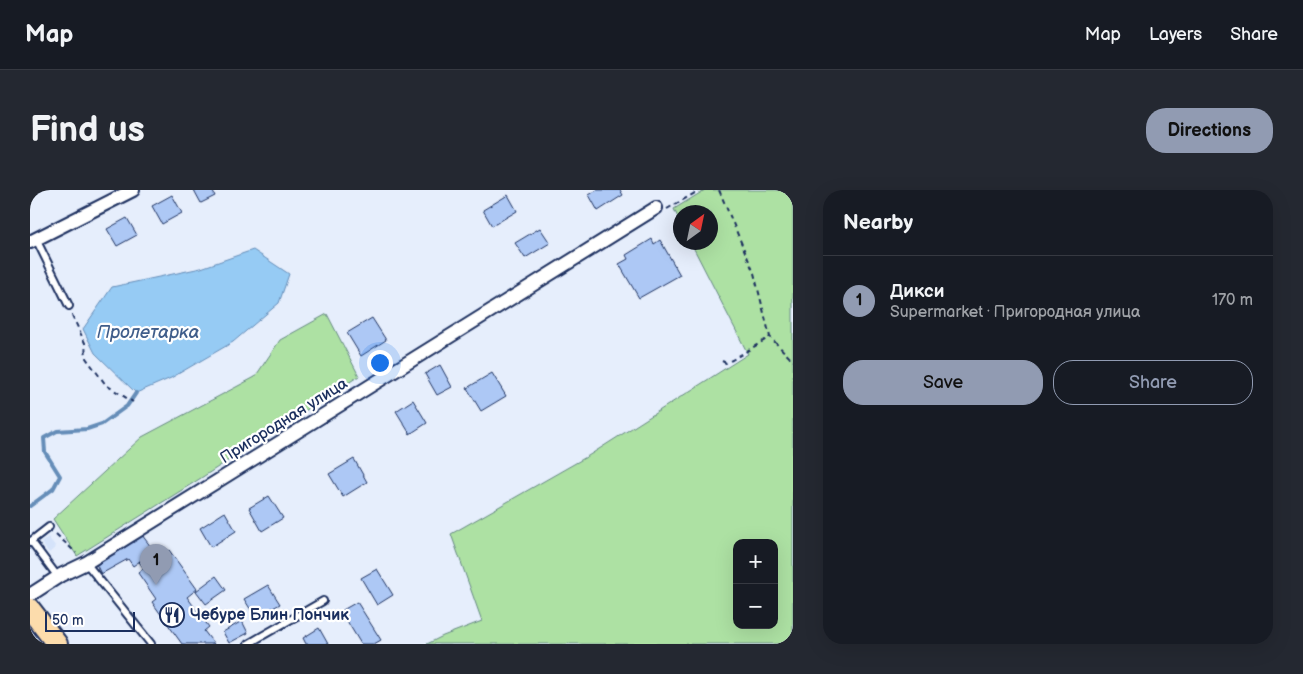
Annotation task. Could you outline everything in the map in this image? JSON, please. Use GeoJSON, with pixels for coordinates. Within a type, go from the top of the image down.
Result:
{"type":"FeatureCollection","features":[{"type":"Feature","properties":{"kind":"main road"},"geometry":{"type":"LineString","coordinates":[[30,609],[57,644]]}},
{"type":"Feature","properties":{"kind":"main road"},"geometry":{"type":"LineString","coordinates":[[30,630],[41,644]]}},
{"type":"Feature","properties":{"kind":"street"},"geometry":{"type":"LineString","coordinates":[[33,240],[133,190]]}},
{"type":"Feature","properties":{"kind":"street","name":"Пригородная улица"},"geometry":{"type":"LineString","coordinates":[[30,596],[656,208]]}},
{"type":"Feature","properties":{"kind":"lane"},"geometry":{"type":"LineString","coordinates":[[33,240],[68,306]]}},
{"type":"Feature","properties":{"kind":"lane"},"geometry":{"type":"LineString","coordinates":[[49,527],[31,541],[58,577]]}},
{"type":"Feature","properties":{"kind":"lane"},"geometry":{"type":"LineString","coordinates":[[86,563],[151,644]]}},
{"type":"Feature","properties":{"kind":"lane"},"geometry":{"type":"LineString","coordinates":[[248,644],[323,601]]}},
{"type":"Feature","properties":{"kind":"path"},"geometry":{"type":"LineString","coordinates":[[656,208],[664,211],[700,190]]}},
{"type":"Feature","properties":{"kind":"path"},"geometry":{"type":"LineString","coordinates":[[719,190],[754,273],[770,337],[793,362]]}},
{"type":"Feature","properties":{"kind":"path"},"geometry":{"type":"LineString","coordinates":[[68,306],[85,343],[86,358],[106,385],[133,402]]}},
{"type":"Feature","properties":{"kind":"path"},"geometry":{"type":"LineString","coordinates":[[722,361],[732,360],[770,337]]}},
{"type":"Feature","properties":{"kind":"path"},"geometry":{"type":"LineString","coordinates":[[49,527],[86,563]]}},
{"type":"Feature","properties":{"kind":"shaded area"},"geometry":{"type":"Polygon","coordinates":[[[48,537],[56,547],[49,553],[41,543],[48,537]]]}},
{"type":"Feature","properties":{"kind":"green space"},"geometry":{"type":"Polygon","coordinates":[[[705,190],[793,190],[793,644],[427,644],[482,621],[451,534],[588,456],[748,354],[695,250],[718,250],[718,205],[681,205],[705,190]]]}},
{"type":"Feature","properties":{"kind":"green space"},"geometry":{"type":"Polygon","coordinates":[[[327,314],[359,376],[77,556],[53,519],[142,437],[255,377],[280,340],[327,314]]]}},
{"type":"Feature","properties":{"kind":"water","name":"Пролетарка"},"geometry":{"type":"Polygon","coordinates":[[[253,250],[289,274],[279,303],[233,342],[171,378],[136,393],[95,353],[83,329],[112,287],[201,268],[253,250]]]}},
{"type":"Feature","properties":{"kind":"building"},"geometry":{"type":"Polygon","coordinates":[[[30,190],[42,190],[30,197],[30,190]]]}},
{"type":"Feature","properties":{"kind":"building"},"geometry":{"type":"Polygon","coordinates":[[[194,190],[212,190],[215,196],[201,203],[194,190]]]}},
{"type":"Feature","properties":{"kind":"building"},"geometry":{"type":"Polygon","coordinates":[[[597,190],[620,190],[623,195],[598,211],[589,195],[597,190]]]}},
{"type":"Feature","properties":{"kind":"building"},"geometry":{"type":"Polygon","coordinates":[[[172,195],[182,213],[162,224],[152,206],[172,195]]]}},
{"type":"Feature","properties":{"kind":"building"},"geometry":{"type":"Polygon","coordinates":[[[508,195],[517,211],[492,226],[483,210],[508,195]]]}},
{"type":"Feature","properties":{"kind":"building"},"geometry":{"type":"Polygon","coordinates":[[[127,218],[137,235],[117,246],[107,229],[127,218]]]}},
{"type":"Feature","properties":{"kind":"building"},"geometry":{"type":"Polygon","coordinates":[[[540,228],[550,243],[525,258],[515,243],[540,228]]]}},
{"type":"Feature","properties":{"kind":"building"},"geometry":{"type":"Polygon","coordinates":[[[652,239],[654,244],[660,240],[680,275],[639,298],[619,264],[628,259],[626,255],[652,239]]]}},
{"type":"Feature","properties":{"kind":"building"},"geometry":{"type":"Polygon","coordinates":[[[372,318],[386,340],[361,356],[347,333],[372,318]]]}},
{"type":"Feature","properties":{"kind":"building"},"geometry":{"type":"Polygon","coordinates":[[[440,365],[452,387],[437,395],[425,374],[440,365]]]}},
{"type":"Feature","properties":{"kind":"building"},"geometry":{"type":"Polygon","coordinates":[[[492,373],[506,396],[481,411],[467,388],[492,373]]]}},
{"type":"Feature","properties":{"kind":"building"},"geometry":{"type":"Polygon","coordinates":[[[413,400],[427,423],[410,434],[396,411],[413,400]]]}},
{"type":"Feature","properties":{"kind":"building"},"geometry":{"type":"Polygon","coordinates":[[[354,459],[367,482],[343,497],[329,474],[354,459]]]}},
{"type":"Feature","properties":{"kind":"building"},"geometry":{"type":"Polygon","coordinates":[[[269,496],[283,518],[262,531],[249,508],[269,496]]]}},
{"type":"Feature","properties":{"kind":"building"},"geometry":{"type":"Polygon","coordinates":[[[225,512],[236,531],[211,547],[200,528],[225,512]]]}},
{"type":"Feature","properties":{"kind":"building"},"geometry":{"type":"Polygon","coordinates":[[[142,535],[154,551],[133,566],[128,559],[101,574],[96,564],[142,535]]]}},
{"type":"Feature","properties":{"kind":"building"},"geometry":{"type":"Polygon","coordinates":[[[160,547],[165,553],[169,550],[197,589],[187,597],[209,627],[204,631],[214,644],[182,644],[152,602],[156,599],[138,573],[144,568],[139,562],[160,547]]]}},
{"type":"Feature","properties":{"kind":"building"},"geometry":{"type":"Polygon","coordinates":[[[377,569],[393,595],[377,605],[361,578],[377,569]]]}},
{"type":"Feature","properties":{"kind":"building"},"geometry":{"type":"Polygon","coordinates":[[[216,576],[226,590],[206,604],[196,591],[216,576]]]}},
{"type":"Feature","properties":{"kind":"building"},"geometry":{"type":"Polygon","coordinates":[[[268,585],[280,604],[256,618],[244,599],[268,585]]]}},
{"type":"Feature","properties":{"kind":"building"},"geometry":{"type":"Polygon","coordinates":[[[357,602],[381,640],[374,644],[361,644],[341,611],[357,602]]]}},
{"type":"Feature","properties":{"kind":"building"},"geometry":{"type":"Polygon","coordinates":[[[242,621],[248,633],[229,643],[223,632],[242,621]]]}},
{"type":"Feature","properties":{"kind":"building"},"geometry":{"type":"Polygon","coordinates":[[[319,628],[328,644],[306,644],[303,638],[319,628]]]}},
{"type":"Feature","properties":{"kind":"waterway"},"geometry":{"type":"LineString","coordinates":[[30,506],[53,489],[60,476],[45,452],[44,438],[57,431],[87,429],[102,424],[127,406],[136,393]]}},
{"type":"Feature","properties":{"kind":"place","name":"Дикси"},"geometry":{"type":"Point","coordinates":[156,585]}},
{"type":"Feature","properties":{"kind":"place","name":"Чебуре Блин Пончик"},"geometry":{"type":"Point","coordinates":[172,615]}}]}
